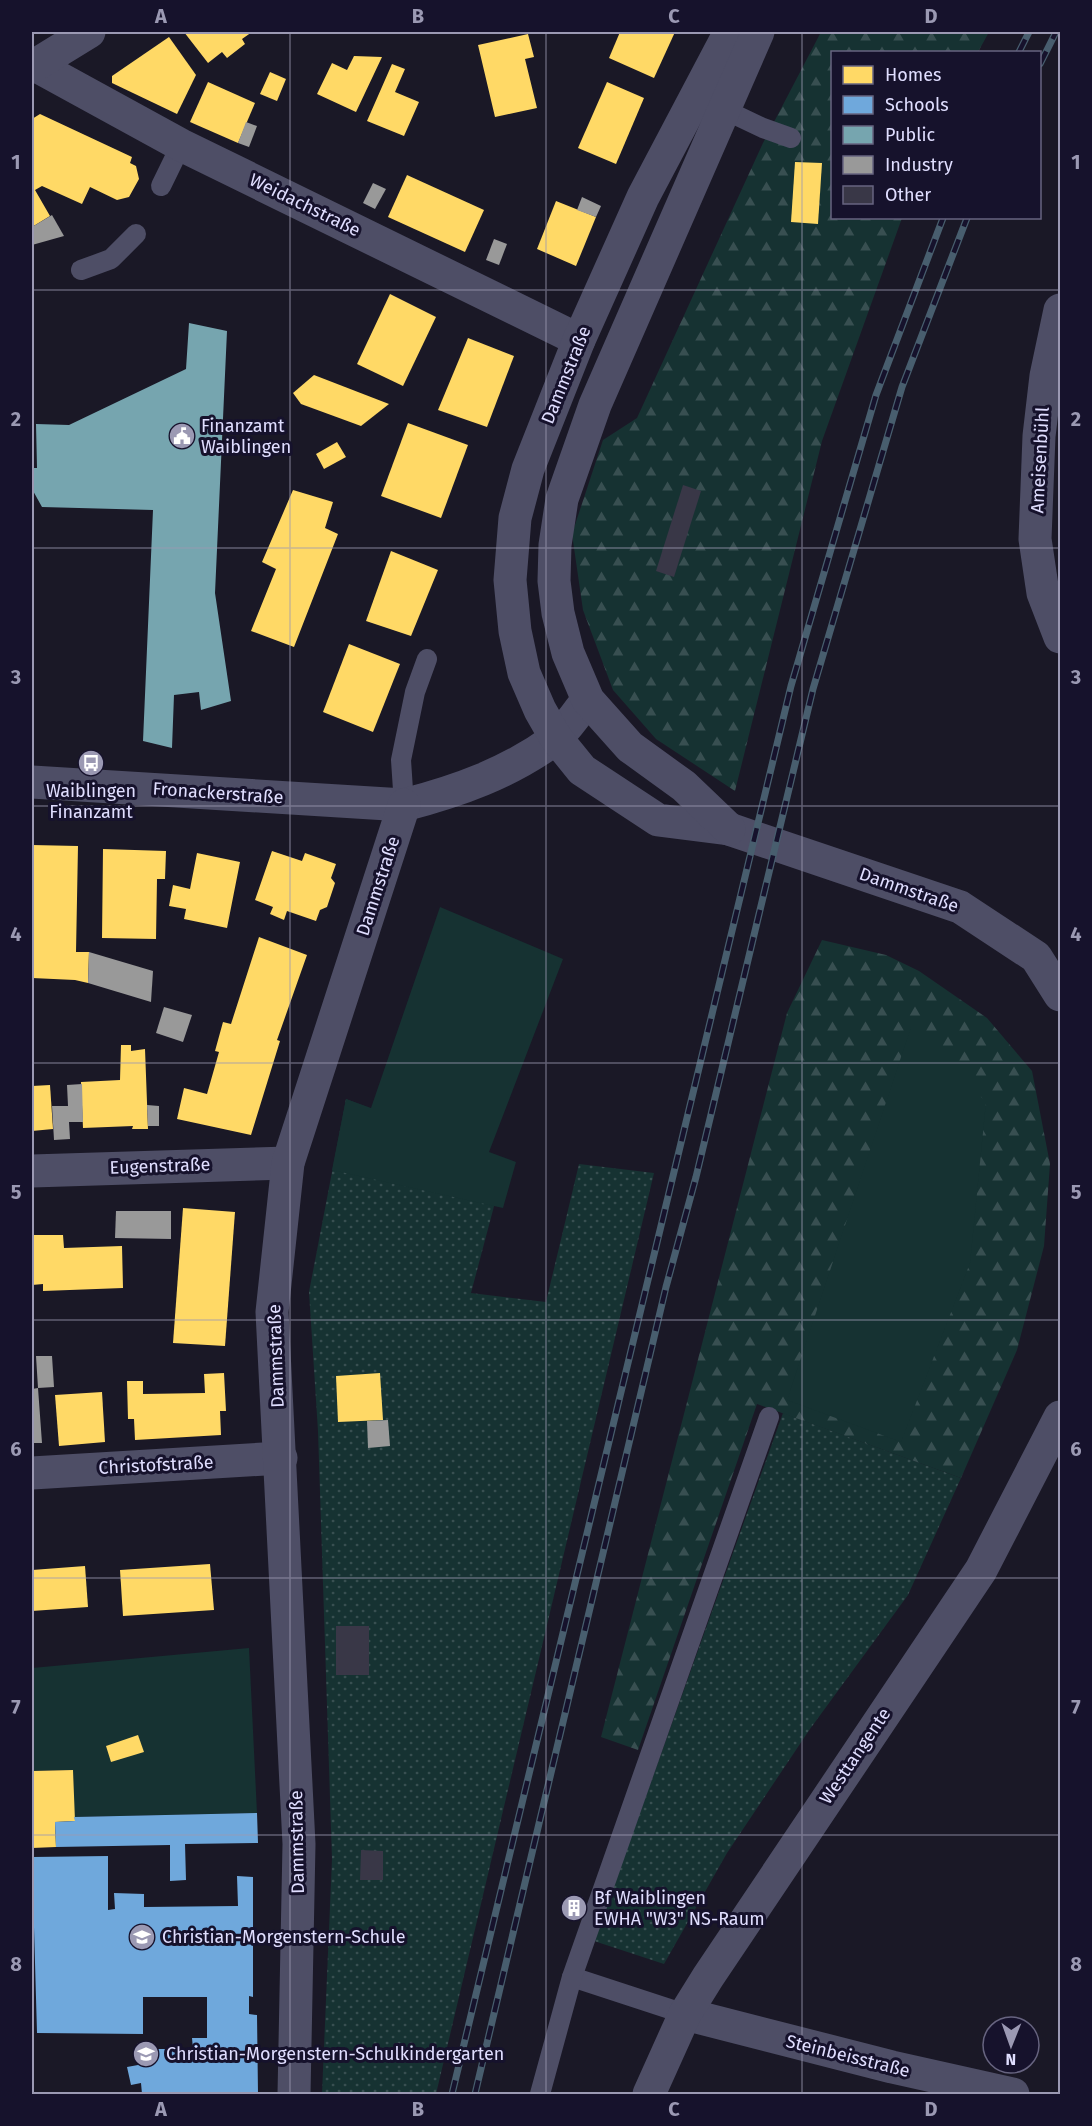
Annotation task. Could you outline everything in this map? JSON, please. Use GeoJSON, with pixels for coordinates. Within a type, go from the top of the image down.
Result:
{"type":"FeatureCollection","features":[{"type":"Feature","properties":{"kind":"street"},"geometry":{"type":"LineString","coordinates":[[33,66],[89,32]]}},
{"type":"Feature","properties":{"kind":"street","name":"Dammstraße"},"geometry":{"type":"LineString","coordinates":[[730,32],[643,197],[579,340],[528,469],[515,518],[510,554],[515,631],[524,673],[540,710],[556,738],[582,770],[658,820],[729,829],[960,907],[1036,957],[1060,995]]}},
{"type":"Feature","properties":{"kind":"street","name":"Dammstraße"},"geometry":{"type":"LineString","coordinates":[[729,829],[684,786],[630,747],[588,700],[568,653],[554,581],[555,546],[562,499],[595,405],[758,32]]}},
{"type":"Feature","properties":{"kind":"street","name":"Weidachstraße"},"geometry":{"type":"LineString","coordinates":[[33,66],[181,145],[579,340]]}},
{"type":"Feature","properties":{"kind":"street","name":"Ameisenbühl"},"geometry":{"type":"LineString","coordinates":[[1060,310],[1046,376],[1040,436],[1048,540],[1042,593],[1060,637]]}},
{"type":"Feature","properties":{"kind":"street"},"geometry":{"type":"LineString","coordinates":[[404,805],[461,790],[510,766],[556,738],[588,700]]}},
{"type":"Feature","properties":{"kind":"street","name":"Fronackerstraße"},"geometry":{"type":"LineString","coordinates":[[32,782],[404,805]]}},
{"type":"Feature","properties":{"kind":"street","name":"Dammstraße"},"geometry":{"type":"LineString","coordinates":[[294,2094],[299,1844],[272,1312],[288,1163],[404,805]]}},
{"type":"Feature","properties":{"kind":"street","name":"Eugenstraße"},"geometry":{"type":"LineString","coordinates":[[32,1171],[288,1163]]}},
{"type":"Feature","properties":{"kind":"street","name":"Westtangente"},"geometry":{"type":"LineString","coordinates":[[649,2094],[685,2014],[846,1769],[981,1570],[1060,1417]]}},
{"type":"Feature","properties":{"kind":"street","name":"Christofstraße"},"geometry":{"type":"LineString","coordinates":[[32,1473],[281,1458]]}},
{"type":"Feature","properties":{"kind":"street","name":"Steinbeisstraße"},"geometry":{"type":"LineString","coordinates":[[685,2014],[892,2067],[1012,2094]]}},
{"type":"Feature","properties":{"kind":"lane"},"geometry":{"type":"LineString","coordinates":[[723,109],[763,129],[791,138]]}},
{"type":"Feature","properties":{"kind":"lane"},"geometry":{"type":"LineString","coordinates":[[161,186],[181,145]]}},
{"type":"Feature","properties":{"kind":"lane"},"geometry":{"type":"LineString","coordinates":[[81,270],[111,259],[136,234]]}},
{"type":"Feature","properties":{"kind":"lane"},"geometry":{"type":"LineString","coordinates":[[404,805],[401,760],[415,692],[427,659]]}},
{"type":"Feature","properties":{"kind":"lane"},"geometry":{"type":"LineString","coordinates":[[540,2094],[572,1977],[770,1417]]}},
{"type":"Feature","properties":{"kind":"lane"},"geometry":{"type":"LineString","coordinates":[[572,1977],[685,2014]]}},
{"type":"Feature","properties":{"kind":"green space"},"geometry":{"type":"Polygon","coordinates":[[[821,32],[989,32],[979,51],[831,51],[831,219],[902,219],[822,441],[735,791],[656,739],[613,690],[583,610],[572,534],[603,440],[637,418],[763,143],[821,32]]]}},
{"type":"Feature","properties":{"kind":"green space"},"geometry":{"type":"Polygon","coordinates":[[[440,907],[563,959],[489,1152],[516,1162],[503,1208],[332,1170],[346,1099],[371,1108],[440,907]]]}},
{"type":"Feature","properties":{"kind":"green space"},"geometry":{"type":"Polygon","coordinates":[[[822,940],[886,955],[919,971],[987,1018],[1032,1071],[1050,1164],[1044,1246],[1017,1350],[961,1478],[757,1404],[638,1750],[601,1737],[787,1013],[822,940]]]}},
{"type":"Feature","properties":{"kind":"green space"},"geometry":{"type":"Polygon","coordinates":[[[911,1027],[986,1102],[970,1263],[901,1442],[787,1400],[911,1027]]]}},
{"type":"Feature","properties":{"kind":"green space"},"geometry":{"type":"Polygon","coordinates":[[[346,1099],[506,1161],[471,1293],[546,1302],[579,1164],[654,1173],[436,2094],[322,2094],[332,1859],[318,1431],[309,1292],[346,1099]]]}},
{"type":"Feature","properties":{"kind":"green space"},"geometry":{"type":"Polygon","coordinates":[[[783,1413],[961,1478],[908,1595],[810,1729],[727,1853],[664,1964],[594,1941],[783,1413]]]}},
{"type":"Feature","properties":{"kind":"green space"},"geometry":{"type":"Polygon","coordinates":[[[249,1648],[257,1813],[74,1817],[73,1770],[32,1771],[32,1668],[249,1648]]]}},
{"type":"Feature","properties":{"kind":"building: Homes"},"geometry":{"type":"Polygon","coordinates":[[[184,32],[252,32],[242,39],[245,44],[227,58],[222,52],[208,63],[184,32]]]}},
{"type":"Feature","properties":{"kind":"building: Homes"},"geometry":{"type":"Polygon","coordinates":[[[620,32],[675,32],[654,78],[609,58],[620,32]]]}},
{"type":"Feature","properties":{"kind":"building: Homes"},"geometry":{"type":"Polygon","coordinates":[[[528,34],[534,57],[525,59],[537,108],[495,117],[478,45],[528,34]]]}},
{"type":"Feature","properties":{"kind":"building: Homes"},"geometry":{"type":"Polygon","coordinates":[[[169,37],[196,75],[177,114],[112,83],[112,76],[169,37]]]}},
{"type":"Feature","properties":{"kind":"building: Homes"},"geometry":{"type":"Polygon","coordinates":[[[354,56],[382,57],[356,112],[317,94],[332,63],[347,70],[354,56]]]}},
{"type":"Feature","properties":{"kind":"building: Homes"},"geometry":{"type":"Polygon","coordinates":[[[392,64],[405,69],[395,92],[419,102],[404,136],[367,121],[392,64]]]}},
{"type":"Feature","properties":{"kind":"building: Homes"},"geometry":{"type":"Polygon","coordinates":[[[270,72],[286,79],[277,101],[260,94],[270,72]]]}},
{"type":"Feature","properties":{"kind":"building: Homes"},"geometry":{"type":"Polygon","coordinates":[[[208,82],[255,103],[238,143],[190,122],[208,82]]]}},
{"type":"Feature","properties":{"kind":"building: Homes"},"geometry":{"type":"Polygon","coordinates":[[[607,82],[644,98],[616,164],[578,148],[607,82]]]}},
{"type":"Feature","properties":{"kind":"building: Homes"},"geometry":{"type":"Polygon","coordinates":[[[40,114],[132,157],[130,163],[136,166],[139,179],[129,197],[117,200],[90,187],[82,204],[42,186],[35,190],[50,216],[32,227],[32,119],[40,114]]]}},
{"type":"Feature","properties":{"kind":"building: Homes"},"geometry":{"type":"Polygon","coordinates":[[[795,162],[822,163],[818,224],[791,222],[795,162]]]}},
{"type":"Feature","properties":{"kind":"building: Homes"},"geometry":{"type":"Polygon","coordinates":[[[407,175],[484,210],[465,252],[388,217],[407,175]]]}},
{"type":"Feature","properties":{"kind":"building: Homes"},"geometry":{"type":"Polygon","coordinates":[[[556,201],[596,217],[576,266],[537,249],[556,201]]]}},
{"type":"Feature","properties":{"kind":"building: Homes"},"geometry":{"type":"Polygon","coordinates":[[[390,294],[436,317],[403,386],[357,364],[390,294]]]}},
{"type":"Feature","properties":{"kind":"building: Homes"},"geometry":{"type":"Polygon","coordinates":[[[468,338],[514,356],[487,427],[438,410],[468,338]]]}},
{"type":"Feature","properties":{"kind":"building: Homes"},"geometry":{"type":"Polygon","coordinates":[[[314,375],[389,404],[361,426],[301,404],[293,393],[314,375]]]}},
{"type":"Feature","properties":{"kind":"building: Homes"},"geometry":{"type":"Polygon","coordinates":[[[408,423],[468,445],[441,518],[381,496],[408,423]]]}},
{"type":"Feature","properties":{"kind":"building: Homes"},"geometry":{"type":"Polygon","coordinates":[[[337,442],[346,457],[324,469],[316,454],[337,442]]]}},
{"type":"Feature","properties":{"kind":"building: Homes"},"geometry":{"type":"Polygon","coordinates":[[[293,490],[333,502],[325,528],[338,534],[294,647],[251,631],[276,569],[262,562],[293,490]]]}},
{"type":"Feature","properties":{"kind":"building: Homes"},"geometry":{"type":"Polygon","coordinates":[[[391,551],[438,570],[411,636],[366,621],[391,551]]]}},
{"type":"Feature","properties":{"kind":"building: Homes"},"geometry":{"type":"Polygon","coordinates":[[[349,644],[400,664],[373,732],[323,712],[349,644]]]}},
{"type":"Feature","properties":{"kind":"building: Homes"},"geometry":{"type":"Polygon","coordinates":[[[32,845],[78,846],[76,952],[89,952],[88,983],[75,980],[32,978],[32,845]]]}},
{"type":"Feature","properties":{"kind":"building: Homes"},"geometry":{"type":"Polygon","coordinates":[[[103,849],[166,851],[165,879],[157,879],[156,939],[102,938],[103,849]]]}},
{"type":"Feature","properties":{"kind":"building: Homes"},"geometry":{"type":"Polygon","coordinates":[[[272,851],[302,861],[305,853],[336,864],[331,878],[335,883],[327,907],[320,910],[316,921],[287,911],[284,920],[270,914],[273,907],[255,900],[272,851]]]}},
{"type":"Feature","properties":{"kind":"building: Homes"},"geometry":{"type":"Polygon","coordinates":[[[197,853],[240,862],[227,928],[184,919],[186,909],[169,906],[173,885],[190,889],[197,853]]]}},
{"type":"Feature","properties":{"kind":"building: Homes"},"geometry":{"type":"Polygon","coordinates":[[[259,937],[307,955],[277,1040],[280,1041],[251,1135],[177,1119],[184,1088],[207,1094],[219,1052],[215,1051],[223,1022],[231,1024],[259,937]]]}},
{"type":"Feature","properties":{"kind":"building: Homes"},"geometry":{"type":"Polygon","coordinates":[[[121,1045],[131,1045],[131,1051],[145,1049],[148,1129],[132,1129],[133,1126],[83,1128],[81,1082],[120,1080],[121,1045]]]}},
{"type":"Feature","properties":{"kind":"building: Homes"},"geometry":{"type":"Polygon","coordinates":[[[50,1085],[53,1129],[32,1131],[32,1086],[50,1085]]]}},
{"type":"Feature","properties":{"kind":"building: Homes"},"geometry":{"type":"Polygon","coordinates":[[[183,1208],[235,1212],[225,1346],[173,1343],[183,1208]]]}},
{"type":"Feature","properties":{"kind":"building: Homes"},"geometry":{"type":"Polygon","coordinates":[[[32,1235],[63,1235],[64,1248],[122,1246],[123,1288],[43,1291],[43,1284],[32,1285],[32,1235]]]}},
{"type":"Feature","properties":{"kind":"building: Homes"},"geometry":{"type":"Polygon","coordinates":[[[224,1373],[226,1411],[220,1411],[221,1435],[135,1440],[134,1419],[128,1419],[127,1381],[143,1381],[143,1394],[205,1393],[204,1374],[224,1373]]]}},
{"type":"Feature","properties":{"kind":"building: Homes"},"geometry":{"type":"Polygon","coordinates":[[[380,1373],[383,1420],[338,1422],[336,1376],[380,1373]]]}},
{"type":"Feature","properties":{"kind":"building: Homes"},"geometry":{"type":"Polygon","coordinates":[[[102,1392],[105,1442],[59,1446],[55,1395],[102,1392]]]}},
{"type":"Feature","properties":{"kind":"building: Homes"},"geometry":{"type":"Polygon","coordinates":[[[210,1564],[214,1610],[123,1616],[120,1570],[210,1564]]]}},
{"type":"Feature","properties":{"kind":"building: Homes"},"geometry":{"type":"Polygon","coordinates":[[[85,1566],[88,1607],[32,1611],[32,1570],[85,1566]]]}},
{"type":"Feature","properties":{"kind":"building: Homes"},"geometry":{"type":"Polygon","coordinates":[[[138,1735],[144,1752],[111,1762],[106,1746],[138,1735]]]}},
{"type":"Feature","properties":{"kind":"building: Homes"},"geometry":{"type":"Polygon","coordinates":[[[73,1770],[75,1821],[55,1822],[56,1847],[32,1848],[32,1771],[73,1770]]]}},
{"type":"Feature","properties":{"kind":"building: Schools"},"geometry":{"type":"Polygon","coordinates":[[[257,1813],[258,1843],[185,1844],[186,1880],[170,1881],[170,1845],[56,1847],[55,1822],[75,1821],[74,1817],[257,1813]]]}},
{"type":"Feature","properties":{"kind":"building: Schools","name":"Christian-Morgenstern-Schule"},"geometry":{"type":"Polygon","coordinates":[[[108,1856],[108,1910],[115,1909],[114,1893],[144,1894],[144,1907],[238,1906],[237,1876],[253,1877],[253,1997],[249,1996],[249,2014],[257,2015],[258,2094],[142,2094],[141,2083],[131,2085],[127,2067],[138,2065],[136,2049],[193,2049],[192,2038],[207,2038],[207,1997],[143,1997],[143,2034],[37,2033],[32,1857],[108,1856]]]}},
{"type":"Feature","properties":{"kind":"building: Public"},"geometry":{"type":"Polygon","coordinates":[[[189,323],[227,331],[215,593],[231,701],[201,710],[199,692],[174,695],[172,748],[143,741],[153,510],[42,507],[32,489],[32,468],[37,468],[36,424],[69,425],[186,369],[189,323]]]}},
{"type":"Feature","properties":{"kind":"building: Industry"},"geometry":{"type":"Polygon","coordinates":[[[246,122],[257,126],[249,147],[238,143],[246,122]]]}},
{"type":"Feature","properties":{"kind":"building: Industry"},"geometry":{"type":"Polygon","coordinates":[[[373,183],[386,189],[375,209],[363,203],[373,183]]]}},
{"type":"Feature","properties":{"kind":"building: Industry"},"geometry":{"type":"Polygon","coordinates":[[[582,197],[601,206],[596,217],[577,210],[582,197]]]}},
{"type":"Feature","properties":{"kind":"building: Industry"},"geometry":{"type":"Polygon","coordinates":[[[52,215],[64,236],[32,245],[32,227],[52,215]]]}},
{"type":"Feature","properties":{"kind":"building: Industry"},"geometry":{"type":"Polygon","coordinates":[[[494,239],[507,244],[499,265],[486,260],[494,239]]]}},
{"type":"Feature","properties":{"kind":"building: Industry"},"geometry":{"type":"Polygon","coordinates":[[[89,952],[153,971],[151,1002],[88,983],[89,952]]]}},
{"type":"Feature","properties":{"kind":"building: Industry"},"geometry":{"type":"Polygon","coordinates":[[[164,1007],[192,1015],[183,1042],[156,1033],[164,1007]]]}},
{"type":"Feature","properties":{"kind":"building: Industry"},"geometry":{"type":"Polygon","coordinates":[[[82,1084],[83,1122],[69,1122],[70,1139],[54,1140],[52,1106],[68,1106],[67,1085],[82,1084]]]}},
{"type":"Feature","properties":{"kind":"building: Industry"},"geometry":{"type":"Polygon","coordinates":[[[147,1105],[159,1106],[159,1126],[148,1126],[147,1105]]]}},
{"type":"Feature","properties":{"kind":"building: Industry"},"geometry":{"type":"Polygon","coordinates":[[[116,1211],[171,1211],[171,1239],[115,1238],[116,1211]]]}},
{"type":"Feature","properties":{"kind":"building: Industry"},"geometry":{"type":"Polygon","coordinates":[[[36,1356],[52,1356],[54,1387],[38,1388],[36,1356]]]}},
{"type":"Feature","properties":{"kind":"building: Industry"},"geometry":{"type":"Polygon","coordinates":[[[38,1388],[42,1443],[32,1443],[32,1389],[38,1388]]]}},
{"type":"Feature","properties":{"kind":"building: Industry"},"geometry":{"type":"Polygon","coordinates":[[[388,1420],[390,1446],[368,1448],[367,1421],[388,1420]]]}},
{"type":"Feature","properties":{"kind":"building: Other"},"geometry":{"type":"Polygon","coordinates":[[[683,485],[701,491],[674,577],[656,571],[683,485]]]}},
{"type":"Feature","properties":{"kind":"building: Other"},"geometry":{"type":"Polygon","coordinates":[[[336,1626],[369,1626],[369,1675],[336,1675],[336,1626]]]}},
{"type":"Feature","properties":{"kind":"building: Other"},"geometry":{"type":"Polygon","coordinates":[[[361,1850],[383,1851],[383,1880],[360,1880],[361,1850]]]}},
{"type":"Feature","properties":{"kind":"building: Other","name":"Bf Waiblingen EWHA \"W3\" NS-Raum"},"geometry":{"type":"Polygon","coordinates":[[[569,1901],[581,1903],[578,1916],[567,1914],[569,1901]]]}},
{"type":"Feature","properties":{"kind":"railway"},"geometry":{"type":"LineString","coordinates":[[1020,51],[1029,32]]}},
{"type":"Feature","properties":{"kind":"railway"},"geometry":{"type":"LineString","coordinates":[[1041,62],[1056,32]]}},
{"type":"Feature","properties":{"kind":"railway"},"geometry":{"type":"LineString","coordinates":[[452,2094],[791,686],[876,395],[943,219]]}},
{"type":"Feature","properties":{"kind":"railway"},"geometry":{"type":"LineString","coordinates":[[475,2094],[666,1287],[696,1177],[813,689],[902,387],[967,219]]}},
{"type":"Feature","properties":{"kind":"place","name":"Finanzamt Waiblingen"},"geometry":{"type":"Point","coordinates":[182,436]}},
{"type":"Feature","properties":{"kind":"place","name":"Waiblingen Finanzamt"},"geometry":{"type":"Point","coordinates":[91,763]}},
{"type":"Feature","properties":{"kind":"place","name":"Bf Waiblingen EWHA \"W3\" NS-Raum"},"geometry":{"type":"Point","coordinates":[574,1908]}},
{"type":"Feature","properties":{"kind":"place","name":"Christian-Morgenstern-Schule"},"geometry":{"type":"Point","coordinates":[142,1937]}},
{"type":"Feature","properties":{"kind":"place","name":"Christian-Morgenstern-Schulkindergarten"},"geometry":{"type":"Point","coordinates":[146,2054]}}]}
